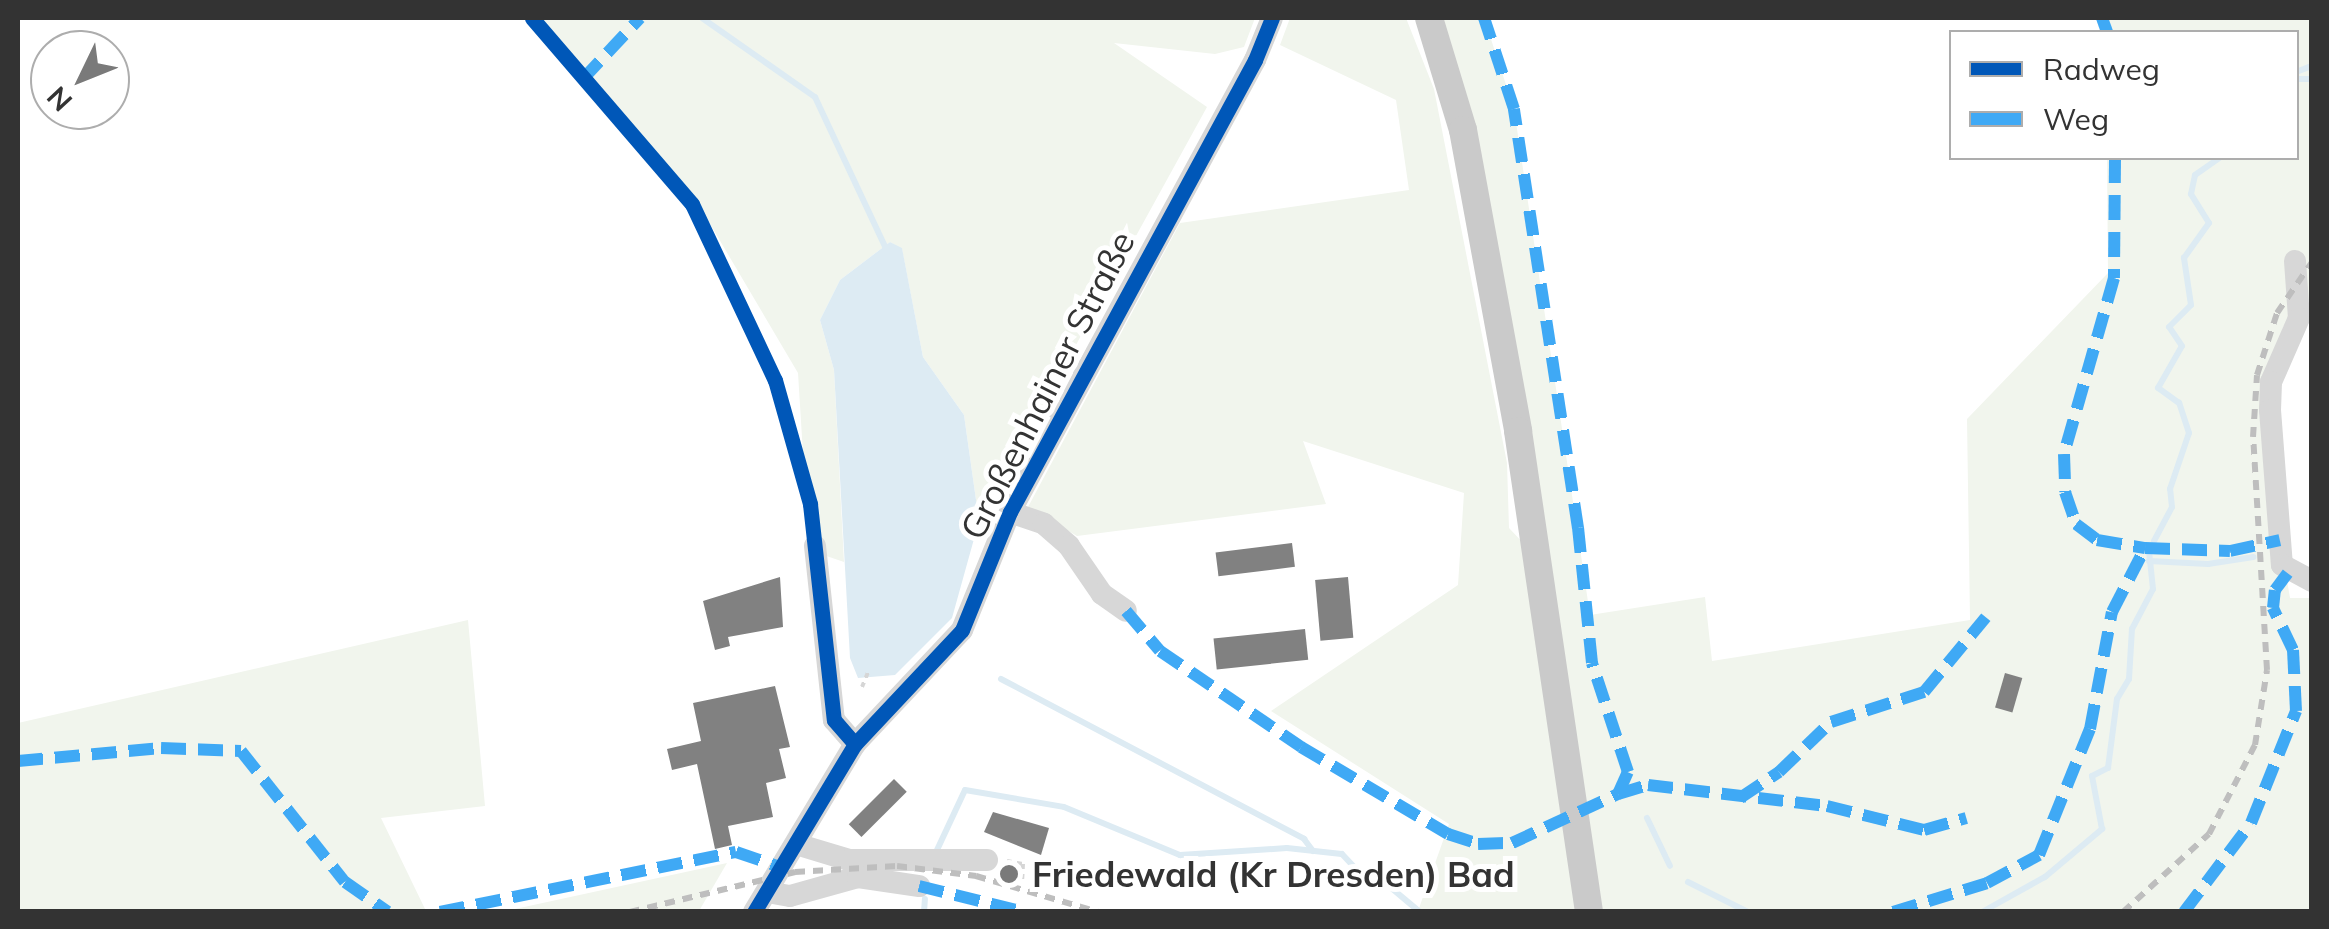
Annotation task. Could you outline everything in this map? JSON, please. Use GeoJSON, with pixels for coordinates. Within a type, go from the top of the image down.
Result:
{"type":"FeatureCollection","features":[{"type":"Feature","properties":{"kind":"main road"},"geometry":{"type":"LineString","coordinates":[[1428,18],[1463,130],[1511,393],[1588,912]]}},
{"type":"Feature","properties":{"kind":"street","name":"Großenhainer Straße"},"geometry":{"type":"LineString","coordinates":[[760,902],[856,744],[962,630],[1010,512],[1255,60],[1272,18]]}},
{"type":"Feature","properties":{"kind":"street"},"geometry":{"type":"LineString","coordinates":[[2296,261],[2299,318],[2271,382],[2271,427],[2282,565],[2312,581]]}},
{"type":"Feature","properties":{"kind":"street"},"geometry":{"type":"LineString","coordinates":[[1010,512],[1044,524],[1069,546],[1102,594],[1126,611]]}},
{"type":"Feature","properties":{"kind":"street"},"geometry":{"type":"LineString","coordinates":[[815,546],[834,720],[856,744]]}},
{"type":"Feature","properties":{"kind":"street"},"geometry":{"type":"LineString","coordinates":[[796,844],[849,860],[987,860]]}},
{"type":"Feature","properties":{"kind":"street"},"geometry":{"type":"LineString","coordinates":[[760,902],[858,876],[919,886]]}},
{"type":"Feature","properties":{"kind":"path"},"geometry":{"type":"LineString","coordinates":[[862,687],[868,672]]}},
{"type":"Feature","properties":{"kind":"path"},"geometry":{"type":"LineString","coordinates":[[987,860],[1023,864],[1022,880]]}},
{"type":"Feature","properties":{"kind":"shaded area"},"geometry":{"type":"Polygon","coordinates":[[[538,18],[1255,18],[1244,47],[1215,54],[1114,43],[1207,107],[979,521],[964,415],[923,357],[902,249],[890,242],[840,280],[820,320],[834,370],[844,562],[809,550],[798,373],[693,195],[538,18]]]}},
{"type":"Feature","properties":{"kind":"shaded area"},"geometry":{"type":"Polygon","coordinates":[[[1290,18],[1406,18],[1434,89],[1507,463],[1509,528],[1547,568],[1438,18],[1484,18],[1514,109],[1590,615],[1705,597],[1712,661],[1970,620],[1967,419],[2108,273],[2107,160],[2299,160],[2299,30],[2099,30],[2096,18],[2311,18],[2311,298],[2283,327],[2271,395],[2279,533],[2290,598],[2311,598],[2311,911],[1418,911],[1449,824],[1271,711],[1458,585],[1464,493],[1303,441],[1326,504],[1077,536],[1028,507],[1180,223],[1409,190],[1396,100],[1280,45],[1290,18]]]}},
{"type":"Feature","properties":{"kind":"shaded area"},"geometry":{"type":"Polygon","coordinates":[[[890,242],[902,248],[923,357],[964,415],[979,521],[952,618],[895,675],[858,678],[850,658],[834,370],[820,320],[840,280],[890,242]]]}},
{"type":"Feature","properties":{"kind":"shaded area"},"geometry":{"type":"Polygon","coordinates":[[[468,620],[485,806],[381,818],[426,911],[18,911],[18,723],[468,620]]]}},
{"type":"Feature","properties":{"kind":"shaded area"},"geometry":{"type":"Polygon","coordinates":[[[727,863],[699,911],[506,911],[727,863]]]}},
{"type":"Feature","properties":{"kind":"building"},"geometry":{"type":"Polygon","coordinates":[[[1292,543],[1295,567],[1218,576],[1216,552],[1292,543]]]}},
{"type":"Feature","properties":{"kind":"building"},"geometry":{"type":"Polygon","coordinates":[[[780,577],[783,627],[728,637],[730,646],[715,650],[703,601],[780,577]]]}},
{"type":"Feature","properties":{"kind":"building"},"geometry":{"type":"Polygon","coordinates":[[[1348,577],[1353,638],[1320,641],[1315,580],[1348,577]]]}},
{"type":"Feature","properties":{"kind":"building"},"geometry":{"type":"Polygon","coordinates":[[[1305,629],[1308,660],[1217,669],[1214,639],[1305,629]]]}},
{"type":"Feature","properties":{"kind":"building"},"geometry":{"type":"Polygon","coordinates":[[[2005,673],[2022,678],[2012,713],[1995,708],[2005,673]]]}},
{"type":"Feature","properties":{"kind":"building"},"geometry":{"type":"Polygon","coordinates":[[[775,686],[790,747],[779,749],[786,778],[766,783],[773,817],[728,826],[732,845],[715,849],[697,764],[672,770],[667,749],[701,741],[693,703],[775,686]]]}},
{"type":"Feature","properties":{"kind":"building"},"geometry":{"type":"Polygon","coordinates":[[[894,779],[907,792],[861,837],[849,824],[894,779]]]}},
{"type":"Feature","properties":{"kind":"building"},"geometry":{"type":"Polygon","coordinates":[[[993,812],[1049,828],[1041,855],[984,832],[993,812]]]}},
{"type":"Feature","properties":{"kind":"waterway"},"geometry":{"type":"LineString","coordinates":[[702,18],[815,97],[887,251]]}},
{"type":"Feature","properties":{"kind":"waterway"},"geometry":{"type":"LineString","coordinates":[[2299,71],[2312,66]]}},
{"type":"Feature","properties":{"kind":"waterway"},"geometry":{"type":"LineString","coordinates":[[2299,79],[2312,79]]}},
{"type":"Feature","properties":{"kind":"waterway"},"geometry":{"type":"LineString","coordinates":[[2154,541],[2172,507],[2170,489],[2189,433],[2179,403],[2158,388],[2182,346],[2169,327],[2191,305],[2184,258],[2209,223],[2191,194],[2195,175],[2216,160]]}},
{"type":"Feature","properties":{"kind":"waterway"},"geometry":{"type":"LineString","coordinates":[[1982,912],[2045,877],[2102,829],[2092,776],[2108,768],[2117,699],[2129,679],[2132,629],[2153,589],[2149,551]]}},
{"type":"Feature","properties":{"kind":"waterway"},"geometry":{"type":"LineString","coordinates":[[2149,561],[2208,564],[2253,557]]}},
{"type":"Feature","properties":{"kind":"waterway"},"geometry":{"type":"LineString","coordinates":[[1001,679],[1304,839],[1313,851]]}},
{"type":"Feature","properties":{"kind":"waterway"},"geometry":{"type":"LineString","coordinates":[[937,850],[965,790],[1064,807],[1180,855],[1287,848],[1342,854],[1369,883],[1383,881],[1420,912]]}},
{"type":"Feature","properties":{"kind":"waterway"},"geometry":{"type":"LineString","coordinates":[[1647,818],[1670,866]]}},
{"type":"Feature","properties":{"kind":"waterway"},"geometry":{"type":"LineString","coordinates":[[1688,882],[1748,912]]}},
{"type":"Feature","properties":{"kind":"waterway"},"geometry":{"type":"LineString","coordinates":[[924,912],[925,899]]}},
{"type":"Feature","properties":{"kind":"railway"},"geometry":{"type":"LineString","coordinates":[[2123,912],[2209,834],[2255,745],[2267,670],[2253,437],[2257,375],[2277,313],[2312,262]]}},
{"type":"Feature","properties":{"kind":"railway"},"geometry":{"type":"LineString","coordinates":[[630,912],[795,872],[897,866],[976,876],[1098,912]]}},
{"type":"Feature","properties":{"kind":"marked path"},"geometry":{"type":"LineString","coordinates":[[582,80],[640,18]]}},
{"type":"Feature","properties":{"kind":"marked path"},"geometry":{"type":"LineString","coordinates":[[1126,611],[1160,651],[1301,747],[1448,834],[1478,844],[1512,843],[1618,794],[1628,772],[1592,663],[1578,528],[1514,109],[1484,18]]}},
{"type":"Feature","properties":{"kind":"marked path"},"geometry":{"type":"LineString","coordinates":[[2102,18],[2106,30]]}},
{"type":"Feature","properties":{"kind":"marked path"},"geometry":{"type":"LineString","coordinates":[[2115,160],[2114,278],[2064,454],[2065,492],[2076,524],[2097,540],[2145,548],[2230,551],[2280,540]]}},
{"type":"Feature","properties":{"kind":"marked path"},"geometry":{"type":"LineString","coordinates":[[1893,912],[1987,883],[2039,855],[2090,729],[2112,612],[2145,548]]}},
{"type":"Feature","properties":{"kind":"marked path"},"geometry":{"type":"LineString","coordinates":[[2184,912],[2251,823],[2296,711],[2293,650],[2273,608],[2275,590],[2288,573]]}},
{"type":"Feature","properties":{"kind":"marked path"},"geometry":{"type":"LineString","coordinates":[[1740,798],[1779,772],[1831,722],[1924,692],[1986,617]]}},
{"type":"Feature","properties":{"kind":"marked path"},"geometry":{"type":"LineString","coordinates":[[18,761],[161,748],[241,751],[345,882],[388,912]]}},
{"type":"Feature","properties":{"kind":"marked path"},"geometry":{"type":"LineString","coordinates":[[1618,794],[1648,785],[1827,806],[1924,830],[1966,818]]}},
{"type":"Feature","properties":{"kind":"marked path"},"geometry":{"type":"LineString","coordinates":[[440,912],[736,852],[783,868]]}},
{"type":"Feature","properties":{"kind":"marked path"},"geometry":{"type":"LineString","coordinates":[[919,886],[1024,912]]}},
{"type":"Feature","properties":{"kind":"cycle path"},"geometry":{"type":"LineString","coordinates":[[532,18],[692,204],[775,380],[810,504],[834,720],[855,744]]}},
{"type":"Feature","properties":{"kind":"cycle path"},"geometry":{"type":"LineString","coordinates":[[754,912],[855,744],[962,630],[1010,512],[1255,60],[1272,18]]}},
{"type":"Feature","properties":{"kind":"place","name":"Friedewald (Kr Dresden) Bad"},"geometry":{"type":"Point","coordinates":[1009,874]}}]}
